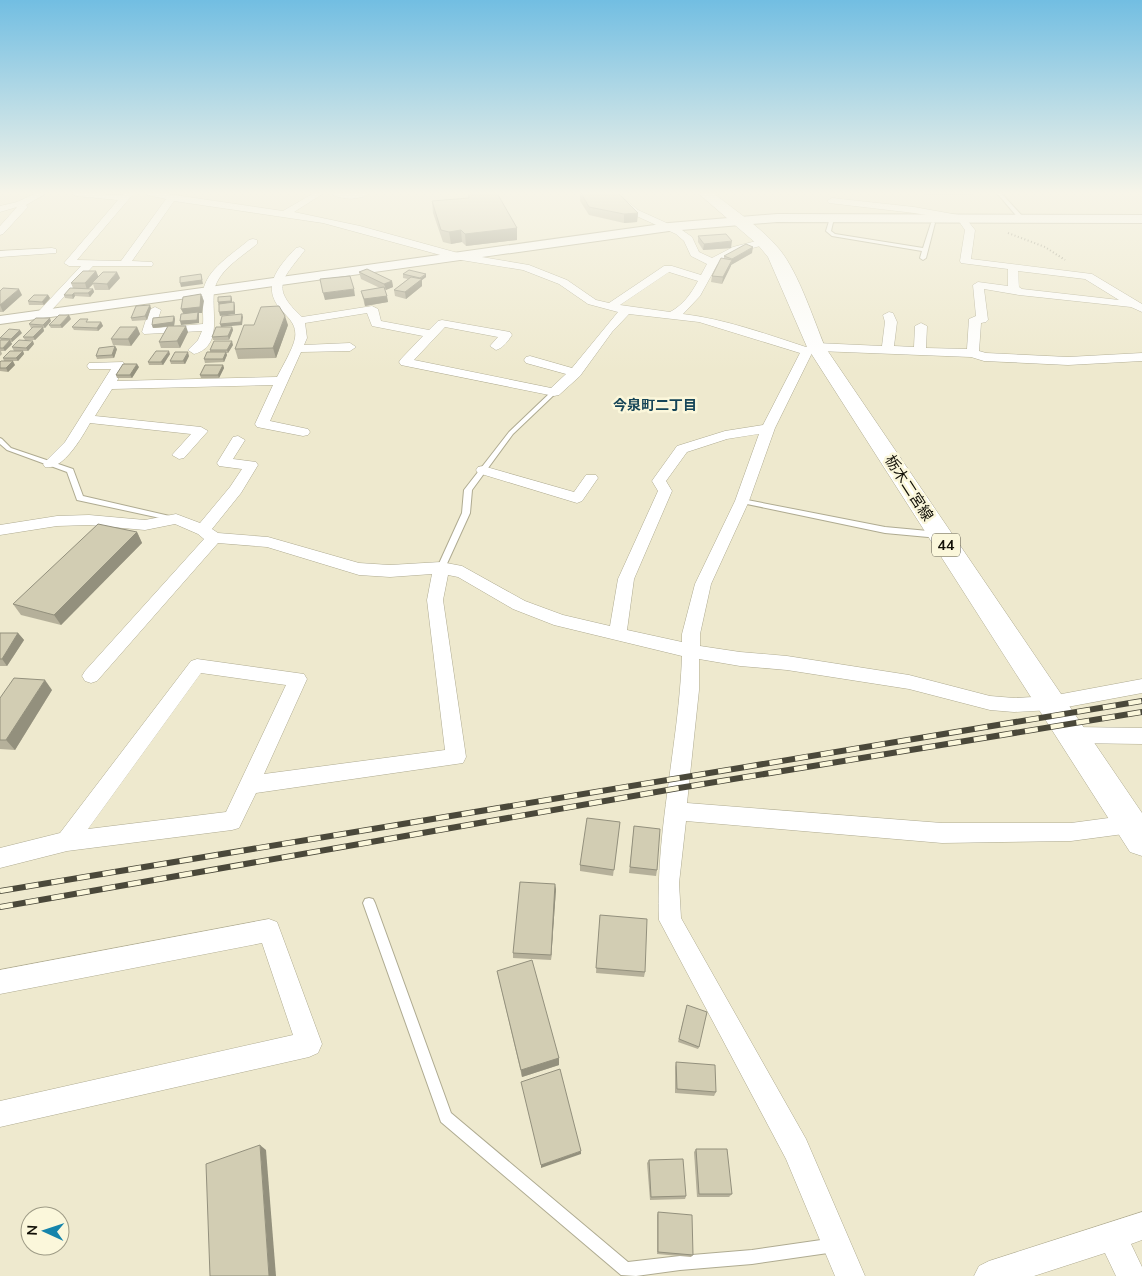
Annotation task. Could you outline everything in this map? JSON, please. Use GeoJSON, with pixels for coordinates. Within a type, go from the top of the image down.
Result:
{"type":"FeatureCollection","features":[{"type":"Feature","properties":{"kind":"main road","name":"栃木二宮線"},"geometry":{"type":"LineString","coordinates":[[771,253],[783,269],[812,349],[940,536],[1136,833]]}},
{"type":"Feature","properties":{"kind":"street"},"geometry":{"type":"LineString","coordinates":[[0,254],[38,253]]}},
{"type":"Feature","properties":{"kind":"street"},"geometry":{"type":"LineString","coordinates":[[78,253],[69,263],[148,264]]}},
{"type":"Feature","properties":{"kind":"street"},"geometry":{"type":"LineString","coordinates":[[124,264],[132,253]]}},
{"type":"Feature","properties":{"kind":"street"},"geometry":{"type":"LineString","coordinates":[[194,350],[203,344],[211,321],[208,290],[212,281],[242,253]]}},
{"type":"Feature","properties":{"kind":"street"},"geometry":{"type":"LineString","coordinates":[[298,253],[281,272],[277,281],[280,300],[299,321],[301,338],[262,424],[303,432]]}},
{"type":"Feature","properties":{"kind":"street"},"geometry":{"type":"LineString","coordinates":[[446,253],[525,267],[564,282],[583,298],[592,302],[626,310],[699,319],[812,349],[920,350],[1068,361],[1142,357]]}},
{"type":"Feature","properties":{"kind":"street"},"geometry":{"type":"LineString","coordinates":[[0,320],[482,253]]}},
{"type":"Feature","properties":{"kind":"street"},"geometry":{"type":"LineString","coordinates":[[694,253],[713,263]]}},
{"type":"Feature","properties":{"kind":"street"},"geometry":{"type":"LineString","coordinates":[[673,315],[680,312],[687,305],[705,280],[713,263],[731,253]]}},
{"type":"Feature","properties":{"kind":"street"},"geometry":{"type":"LineString","coordinates":[[966,253],[965,261],[1088,276],[1138,307]]}},
{"type":"Feature","properties":{"kind":"street"},"geometry":{"type":"LineString","coordinates":[[42,314],[90,263]]}},
{"type":"Feature","properties":{"kind":"street"},"geometry":{"type":"LineString","coordinates":[[1013,267],[1014,288],[1016,290]]}},
{"type":"Feature","properties":{"kind":"street"},"geometry":{"type":"LineString","coordinates":[[611,306],[668,268],[705,280]]}},
{"type":"Feature","properties":{"kind":"street"},"geometry":{"type":"LineString","coordinates":[[973,353],[976,319],[982,320],[978,285],[1138,307]]}},
{"type":"Feature","properties":{"kind":"street"},"geometry":{"type":"LineString","coordinates":[[299,321],[372,309],[376,324],[430,334]]}},
{"type":"Feature","properties":{"kind":"street"},"geometry":{"type":"LineString","coordinates":[[155,310],[148,332],[208,327]]}},
{"type":"Feature","properties":{"kind":"street"},"geometry":{"type":"LineString","coordinates":[[496,346],[506,335],[442,324],[430,334],[405,362],[554,392],[576,373],[596,348],[610,324],[626,310]]}},
{"type":"Feature","properties":{"kind":"street"},"geometry":{"type":"LineString","coordinates":[[889,316],[892,350],[900,363]]}},
{"type":"Feature","properties":{"kind":"street"},"geometry":{"type":"LineString","coordinates":[[920,350],[921,326]]}},
{"type":"Feature","properties":{"kind":"street"},"geometry":{"type":"LineString","coordinates":[[296,349],[350,347]]}},
{"type":"Feature","properties":{"kind":"street"},"geometry":{"type":"LineString","coordinates":[[812,349],[768,428],[742,501],[703,584],[691,634],[690,690],[668,883],[670,920],[796,1149],[850,1276]]}},
{"type":"Feature","properties":{"kind":"street"},"geometry":{"type":"LineString","coordinates":[[530,360],[576,373]]}},
{"type":"Feature","properties":{"kind":"street"},"geometry":{"type":"LineString","coordinates":[[50,464],[70,444],[119,365],[93,366]]}},
{"type":"Feature","properties":{"kind":"street"},"geometry":{"type":"LineString","coordinates":[[108,385],[282,381]]}},
{"type":"Feature","properties":{"kind":"street"},"geometry":{"type":"LineString","coordinates":[[86,419],[202,431],[179,455]]}},
{"type":"Feature","properties":{"kind":"street"},"geometry":{"type":"LineString","coordinates":[[618,634],[626,579],[666,491],[659,481],[682,448],[725,435],[768,428]]}},
{"type":"Feature","properties":{"kind":"street"},"geometry":{"type":"LineString","coordinates":[[91,676],[209,534],[251,465],[224,463],[238,440]]}},
{"type":"Feature","properties":{"kind":"street"},"geometry":{"type":"LineString","coordinates":[[483,470],[576,498],[591,478]]}},
{"type":"Feature","properties":{"kind":"street"},"geometry":{"type":"LineString","coordinates":[[0,530],[57,521],[89,520],[145,525],[176,519],[209,534],[268,542],[359,569],[390,571],[441,568],[462,572],[518,605],[560,621],[691,651],[787,663],[909,682],[990,703],[1014,705],[1051,703],[1142,686]]}},
{"type":"Feature","properties":{"kind":"street"},"geometry":{"type":"LineString","coordinates":[[250,785],[456,757],[435,600],[441,568]]}},
{"type":"Feature","properties":{"kind":"street"},"geometry":{"type":"LineString","coordinates":[[0,858],[67,841],[232,821],[298,679],[197,666],[67,841]]}},
{"type":"Feature","properties":{"kind":"street"},"geometry":{"type":"LineString","coordinates":[[1072,735],[1142,736]]}},
{"type":"Feature","properties":{"kind":"street"},"geometry":{"type":"LineString","coordinates":[[677,811],[942,833],[1136,833]]}},
{"type":"Feature","properties":{"kind":"street"},"geometry":{"type":"LineString","coordinates":[[0,982],[269,930],[309,1044],[0,1114]]}},
{"type":"Feature","properties":{"kind":"street"},"geometry":{"type":"LineString","coordinates":[[989,1276],[1142,1226]]}},
{"type":"Feature","properties":{"kind":"street"},"geometry":{"type":"LineString","coordinates":[[1112,1236],[1131,1276]]}},
{"type":"Feature","properties":{"kind":"lane"},"geometry":{"type":"LineString","coordinates":[[924,258],[925,253]]}},
{"type":"Feature","properties":{"kind":"lane"},"geometry":{"type":"LineString","coordinates":[[441,568],[466,513],[468,490],[511,432],[554,392]]}},
{"type":"Feature","properties":{"kind":"lane"},"geometry":{"type":"LineString","coordinates":[[0,440],[9,449],[70,471],[80,498],[176,519]]}},
{"type":"Feature","properties":{"kind":"lane"},"geometry":{"type":"LineString","coordinates":[[742,501],[885,530],[940,536]]}},
{"type":"Feature","properties":{"kind":"lane"},"geometry":{"type":"LineString","coordinates":[[368,903],[446,1117],[625,1273],[838,1245]]}},
{"type":"Feature","properties":{"kind":"path"},"geometry":{"type":"LineString","coordinates":[[1053,253],[1088,276]]}},
{"type":"Feature","properties":{"kind":"building"},"geometry":{"type":"Polygon","coordinates":[[[730,253],[743,253],[732,259],[724,256],[730,253]]]}},
{"type":"Feature","properties":{"kind":"building"},"geometry":{"type":"Polygon","coordinates":[[[721,258],[732,260],[723,277],[712,276],[721,258]]]}},
{"type":"Feature","properties":{"kind":"building"},"geometry":{"type":"Polygon","coordinates":[[[367,269],[392,281],[384,284],[359,272],[367,269]]]}},
{"type":"Feature","properties":{"kind":"building"},"geometry":{"type":"Polygon","coordinates":[[[409,270],[426,274],[420,278],[403,274],[409,270]]]}},
{"type":"Feature","properties":{"kind":"building"},"geometry":{"type":"Polygon","coordinates":[[[83,271],[96,271],[85,283],[71,283],[83,271]]]}},
{"type":"Feature","properties":{"kind":"building"},"geometry":{"type":"Polygon","coordinates":[[[103,272],[117,272],[107,284],[92,283],[103,272]]]}},
{"type":"Feature","properties":{"kind":"building"},"geometry":{"type":"Polygon","coordinates":[[[201,274],[202,280],[180,283],[180,277],[201,274]]]}},
{"type":"Feature","properties":{"kind":"building"},"geometry":{"type":"Polygon","coordinates":[[[350,276],[354,289],[323,293],[320,279],[350,276]]]}},
{"type":"Feature","properties":{"kind":"building"},"geometry":{"type":"Polygon","coordinates":[[[411,277],[422,279],[405,292],[394,290],[411,277]]]}},
{"type":"Feature","properties":{"kind":"building"},"geometry":{"type":"Polygon","coordinates":[[[384,287],[387,296],[364,299],[361,291],[384,287]]]}},
{"type":"Feature","properties":{"kind":"building"},"geometry":{"type":"Polygon","coordinates":[[[3,288],[19,289],[0,305],[0,291],[3,288]]]}},
{"type":"Feature","properties":{"kind":"building"},"geometry":{"type":"Polygon","coordinates":[[[70,288],[93,289],[88,293],[64,295],[70,288]]]}},
{"type":"Feature","properties":{"kind":"building"},"geometry":{"type":"Polygon","coordinates":[[[201,294],[200,307],[181,309],[183,297],[201,294]]]}},
{"type":"Feature","properties":{"kind":"building"},"geometry":{"type":"Polygon","coordinates":[[[34,295],[48,295],[42,302],[28,301],[34,295]]]}},
{"type":"Feature","properties":{"kind":"building"},"geometry":{"type":"Polygon","coordinates":[[[231,296],[231,301],[218,302],[218,297],[231,296]]]}},
{"type":"Feature","properties":{"kind":"building"},"geometry":{"type":"Polygon","coordinates":[[[234,302],[234,311],[219,312],[219,304],[234,302]]]}},
{"type":"Feature","properties":{"kind":"building"},"geometry":{"type":"Polygon","coordinates":[[[150,305],[145,316],[131,318],[136,306],[150,305]]]}},
{"type":"Feature","properties":{"kind":"building"},"geometry":{"type":"Polygon","coordinates":[[[279,306],[285,316],[273,348],[235,349],[244,325],[254,325],[261,307],[279,306]]]}},
{"type":"Feature","properties":{"kind":"building"},"geometry":{"type":"Polygon","coordinates":[[[198,312],[197,320],[180,321],[181,314],[198,312]]]}},
{"type":"Feature","properties":{"kind":"building"},"geometry":{"type":"Polygon","coordinates":[[[242,314],[241,322],[220,324],[222,316],[242,314]]]}},
{"type":"Feature","properties":{"kind":"building"},"geometry":{"type":"Polygon","coordinates":[[[59,315],[69,315],[60,325],[49,325],[59,315]]]}},
{"type":"Feature","properties":{"kind":"building"},"geometry":{"type":"Polygon","coordinates":[[[174,316],[173,322],[152,325],[153,318],[174,316]]]}},
{"type":"Feature","properties":{"kind":"building"},"geometry":{"type":"Polygon","coordinates":[[[36,318],[50,318],[43,325],[29,324],[36,318]]]}},
{"type":"Feature","properties":{"kind":"building"},"geometry":{"type":"Polygon","coordinates":[[[80,319],[88,319],[86,322],[101,322],[97,328],[72,327],[80,319]]]}},
{"type":"Feature","properties":{"kind":"building"},"geometry":{"type":"Polygon","coordinates":[[[168,326],[186,326],[177,341],[159,342],[168,326]]]}},
{"type":"Feature","properties":{"kind":"building"},"geometry":{"type":"Polygon","coordinates":[[[33,327],[43,327],[33,337],[23,337],[33,327]]]}},
{"type":"Feature","properties":{"kind":"building"},"geometry":{"type":"Polygon","coordinates":[[[120,327],[137,327],[128,339],[111,339],[120,327]]]}},
{"type":"Feature","properties":{"kind":"building"},"geometry":{"type":"Polygon","coordinates":[[[216,327],[232,327],[228,336],[212,337],[216,327]]]}},
{"type":"Feature","properties":{"kind":"building"},"geometry":{"type":"Polygon","coordinates":[[[9,329],[20,330],[11,339],[0,338],[9,329]]]}},
{"type":"Feature","properties":{"kind":"building"},"geometry":{"type":"Polygon","coordinates":[[[0,340],[10,340],[3,348],[0,348],[0,340]]]}},
{"type":"Feature","properties":{"kind":"building"},"geometry":{"type":"Polygon","coordinates":[[[19,340],[33,341],[26,348],[12,347],[19,340]]]}},
{"type":"Feature","properties":{"kind":"building"},"geometry":{"type":"Polygon","coordinates":[[[214,341],[232,341],[227,350],[210,350],[214,341]]]}},
{"type":"Feature","properties":{"kind":"building"},"geometry":{"type":"Polygon","coordinates":[[[115,346],[112,355],[96,356],[99,348],[115,346]]]}},
{"type":"Feature","properties":{"kind":"building"},"geometry":{"type":"Polygon","coordinates":[[[10,351],[23,351],[16,358],[3,358],[10,351]]]}},
{"type":"Feature","properties":{"kind":"building"},"geometry":{"type":"Polygon","coordinates":[[[156,351],[169,351],[161,362],[148,362],[156,351]]]}},
{"type":"Feature","properties":{"kind":"building"},"geometry":{"type":"Polygon","coordinates":[[[175,352],[188,352],[183,361],[170,361],[175,352]]]}},
{"type":"Feature","properties":{"kind":"building"},"geometry":{"type":"Polygon","coordinates":[[[207,352],[226,352],[223,359],[204,359],[207,352]]]}},
{"type":"Feature","properties":{"kind":"building"},"geometry":{"type":"Polygon","coordinates":[[[1,361],[13,361],[6,368],[0,368],[1,361]]]}},
{"type":"Feature","properties":{"kind":"building"},"geometry":{"type":"Polygon","coordinates":[[[123,364],[137,364],[130,375],[116,375],[123,364]]]}},
{"type":"Feature","properties":{"kind":"building"},"geometry":{"type":"Polygon","coordinates":[[[205,365],[223,365],[218,375],[200,375],[205,365]]]}},
{"type":"Feature","properties":{"kind":"building"},"geometry":{"type":"Polygon","coordinates":[[[98,524],[137,532],[54,615],[13,604],[98,524]]]}},
{"type":"Feature","properties":{"kind":"building"},"geometry":{"type":"Polygon","coordinates":[[[0,633],[18,633],[2,659],[0,659],[0,633]]]}},
{"type":"Feature","properties":{"kind":"building"},"geometry":{"type":"Polygon","coordinates":[[[14,678],[45,680],[6,740],[0,740],[0,698],[14,678]]]}},
{"type":"Feature","properties":{"kind":"building"},"geometry":{"type":"Polygon","coordinates":[[[587,818],[620,822],[614,870],[580,865],[587,818]]]}},
{"type":"Feature","properties":{"kind":"building"},"geometry":{"type":"Polygon","coordinates":[[[634,826],[660,829],[657,870],[630,867],[634,826]]]}},
{"type":"Feature","properties":{"kind":"building"},"geometry":{"type":"Polygon","coordinates":[[[520,882],[555,884],[551,955],[513,953],[520,882]]]}},
{"type":"Feature","properties":{"kind":"building"},"geometry":{"type":"Polygon","coordinates":[[[600,915],[647,919],[645,972],[596,968],[600,915]]]}},
{"type":"Feature","properties":{"kind":"building"},"geometry":{"type":"Polygon","coordinates":[[[532,960],[559,1058],[521,1070],[497,971],[532,960]]]}},
{"type":"Feature","properties":{"kind":"building"},"geometry":{"type":"Polygon","coordinates":[[[687,1005],[707,1012],[699,1047],[679,1039],[687,1005]]]}},
{"type":"Feature","properties":{"kind":"building"},"geometry":{"type":"Polygon","coordinates":[[[676,1062],[715,1065],[716,1092],[677,1089],[676,1062]]]}},
{"type":"Feature","properties":{"kind":"building"},"geometry":{"type":"Polygon","coordinates":[[[560,1069],[581,1151],[541,1165],[521,1082],[560,1069]]]}},
{"type":"Feature","properties":{"kind":"building"},"geometry":{"type":"Polygon","coordinates":[[[260,1145],[269,1276],[210,1276],[206,1164],[260,1145]]]}},
{"type":"Feature","properties":{"kind":"building"},"geometry":{"type":"Polygon","coordinates":[[[696,1149],[727,1149],[732,1194],[699,1194],[696,1149]]]}},
{"type":"Feature","properties":{"kind":"building"},"geometry":{"type":"Polygon","coordinates":[[[683,1159],[686,1196],[651,1197],[649,1160],[683,1159]]]}},
{"type":"Feature","properties":{"kind":"building"},"geometry":{"type":"Polygon","coordinates":[[[658,1212],[692,1215],[693,1255],[658,1252],[658,1212]]]}},
{"type":"Feature","properties":{"kind":"railway"},"geometry":{"type":"LineString","coordinates":[[0,891],[1142,701]]}},
{"type":"Feature","properties":{"kind":"railway"},"geometry":{"type":"LineString","coordinates":[[0,907],[679,788],[1142,712]]}},
{"type":"Feature","properties":{"kind":"district","name":"今泉町二丁目"},"geometry":{"type":"Point","coordinates":[655,405]}}]}
